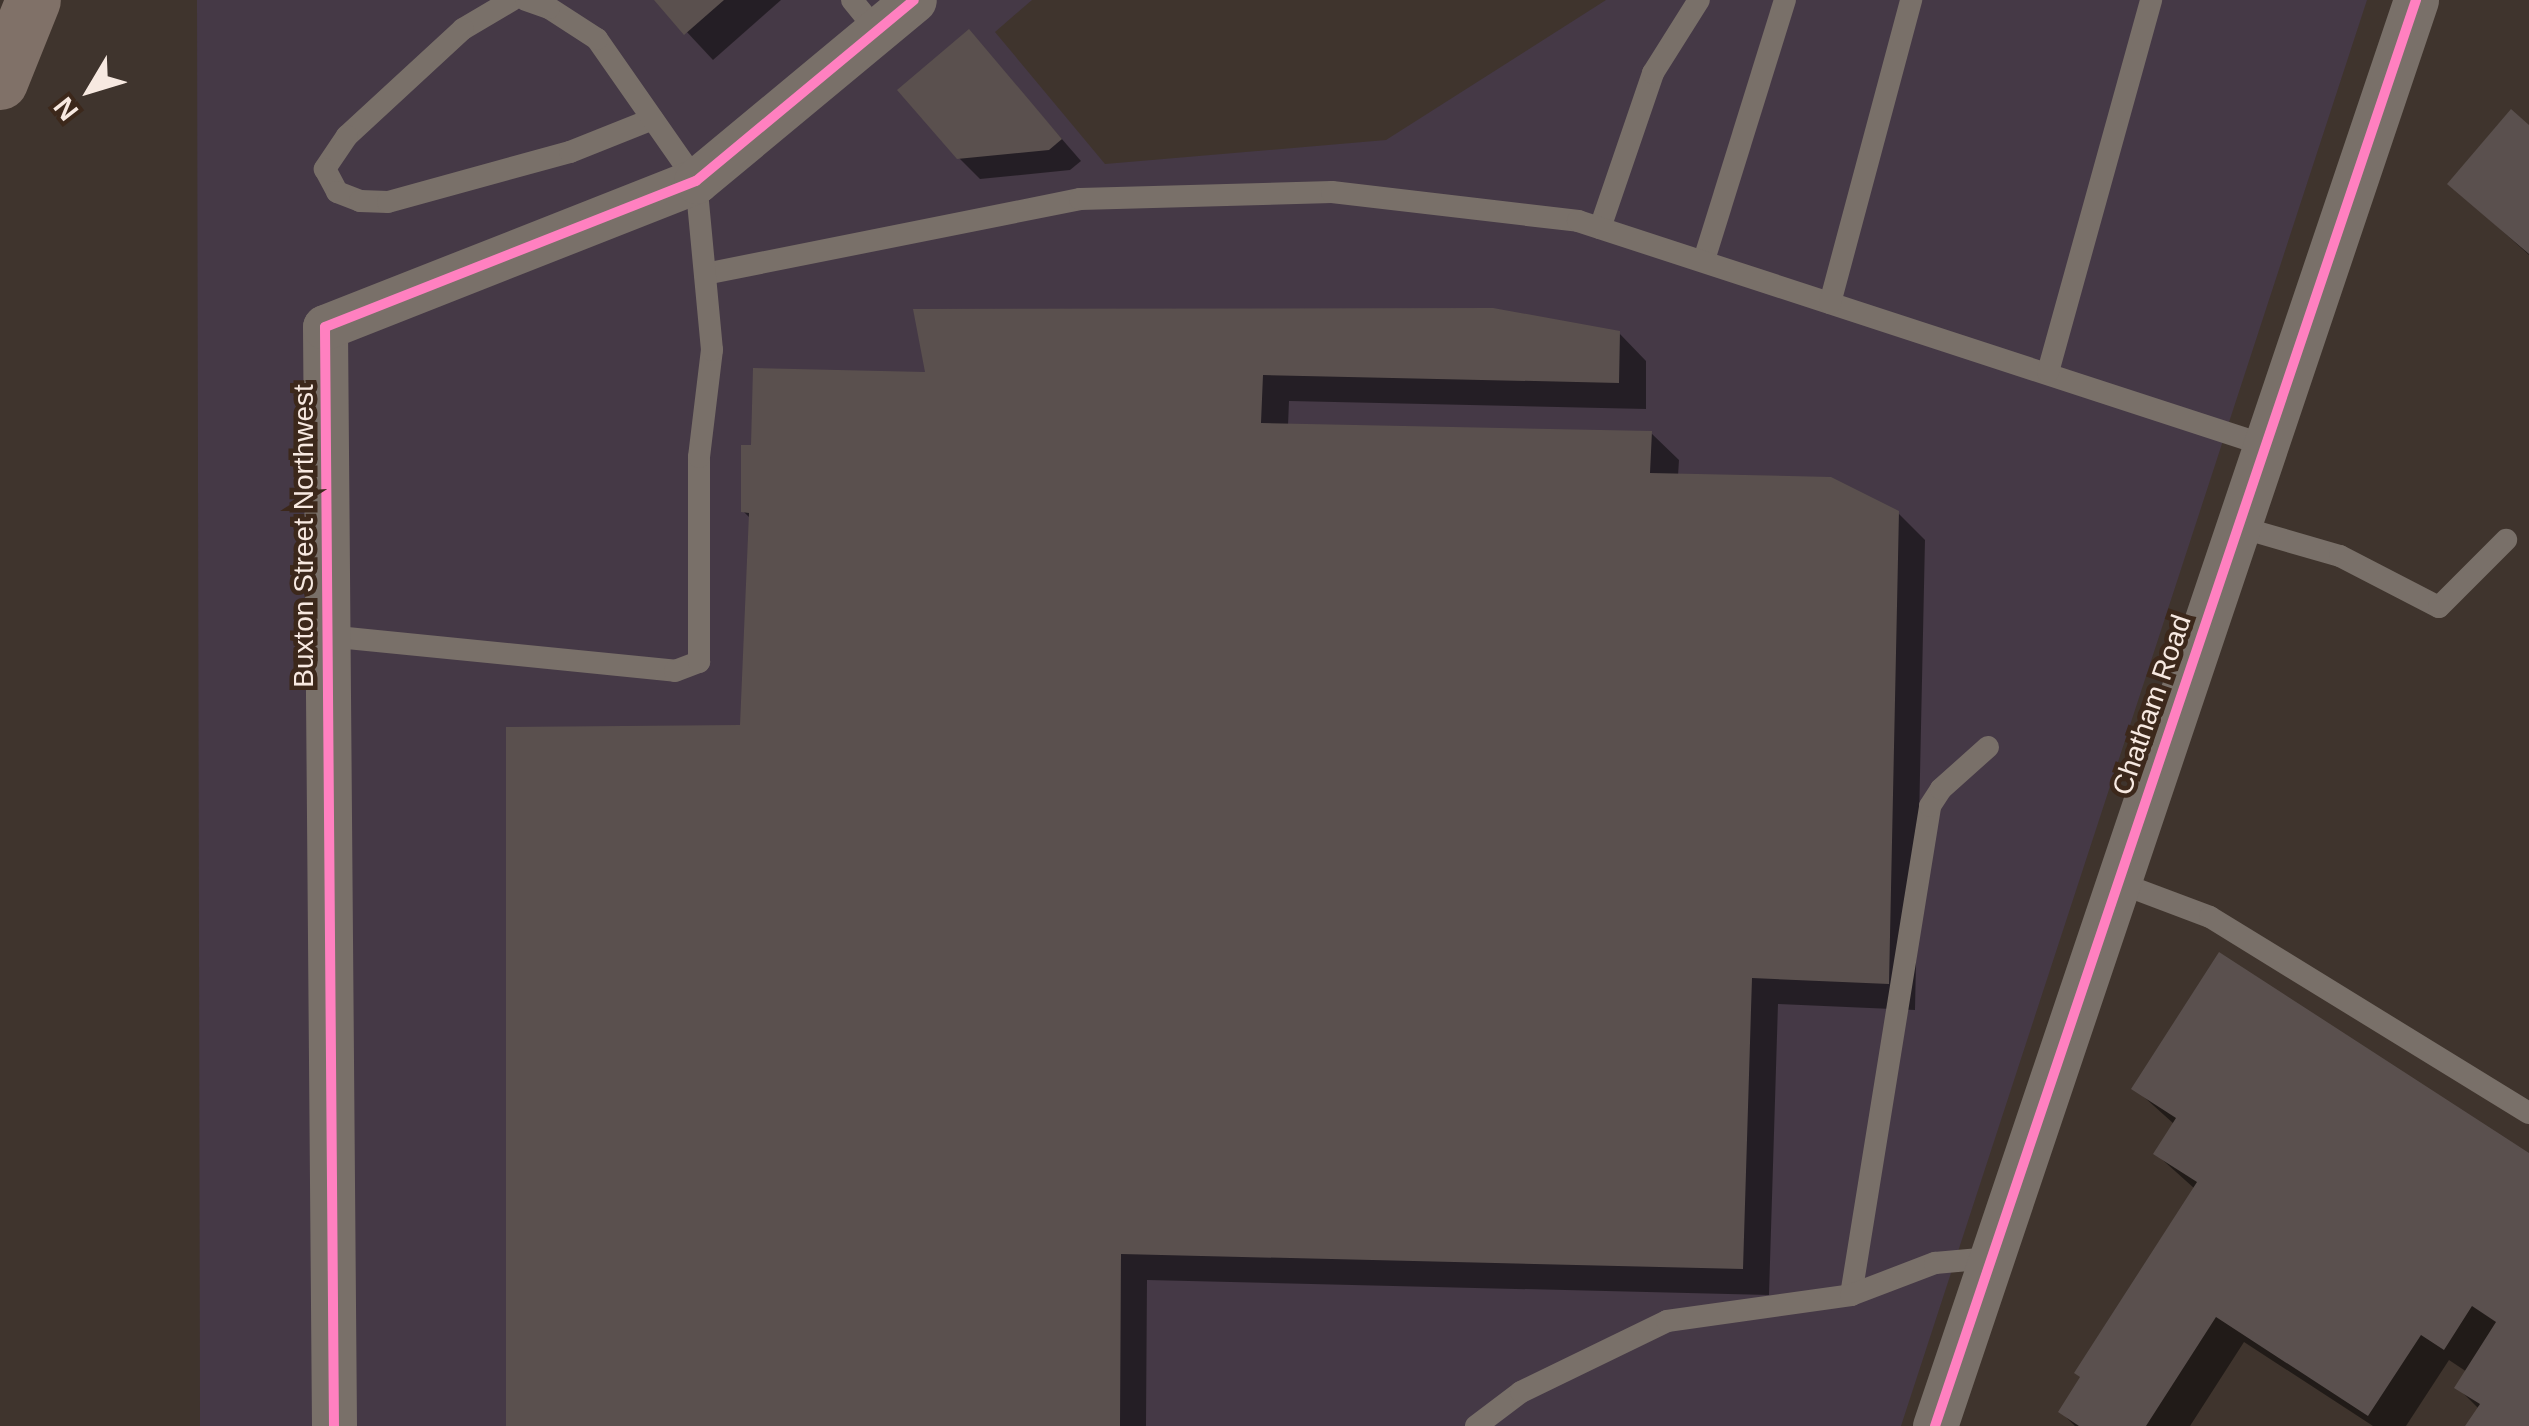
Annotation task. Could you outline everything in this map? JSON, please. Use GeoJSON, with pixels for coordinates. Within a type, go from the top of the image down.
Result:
{"type":"FeatureCollection","features":[{"type":"Feature","properties":{"kind":"main road"},"geometry":{"type":"LineString","coordinates":[[0,82],[33,0]]}},
{"type":"Feature","properties":{"kind":"street","name":"Buxton Street Northwest"},"geometry":{"type":"LineString","coordinates":[[334,1426],[325,327],[696,181],[864,15],[914,0]]}},
{"type":"Feature","properties":{"kind":"street","name":"Chatham Road"},"geometry":{"type":"LineString","coordinates":[[1935,1426],[2416,0]]}},
{"type":"Feature","properties":{"kind":"lane"},"geometry":{"type":"LineString","coordinates":[[512,0],[463,29],[348,136],[325,169],[337,192],[360,201],[388,202],[570,152],[653,119]]}},
{"type":"Feature","properties":{"kind":"lane"},"geometry":{"type":"LineString","coordinates":[[328,636],[675,671],[689,669],[699,662],[699,457],[712,350],[696,181],[597,39],[549,8],[526,0]]}},
{"type":"Feature","properties":{"kind":"lane"},"geometry":{"type":"LineString","coordinates":[[1600,228],[1653,72],[1699,0]]}},
{"type":"Feature","properties":{"kind":"lane"},"geometry":{"type":"LineString","coordinates":[[1704,260],[1785,0]]}},
{"type":"Feature","properties":{"kind":"lane"},"geometry":{"type":"LineString","coordinates":[[1830,303],[1911,0]]}},
{"type":"Feature","properties":{"kind":"lane"},"geometry":{"type":"LineString","coordinates":[[2048,372],[2152,0]]}},
{"type":"Feature","properties":{"kind":"lane"},"geometry":{"type":"LineString","coordinates":[[704,274],[1080,199],[1332,192],[1578,221],[2264,445]]}},
{"type":"Feature","properties":{"kind":"lane"},"geometry":{"type":"LineString","coordinates":[[2236,526],[2340,556],[2438,607],[2506,540]]}},
{"type":"Feature","properties":{"kind":"lane"},"geometry":{"type":"LineString","coordinates":[[1851,1295],[1930,806],[1941,789],[1988,747]]}},
{"type":"Feature","properties":{"kind":"lane"},"geometry":{"type":"LineString","coordinates":[[2117,882],[2210,918],[2529,1113]]}},
{"type":"Feature","properties":{"kind":"lane"},"geometry":{"type":"LineString","coordinates":[[1476,1426],[1521,1392],[1667,1321],[1851,1295],[1935,1263],[1991,1258]]}},
{"type":"Feature","properties":{"kind":"shaded area"},"geometry":{"type":"Polygon","coordinates":[[[197,0],[1032,0],[995,32],[1105,164],[1386,140],[1606,0],[2367,0],[1901,1426],[200,1426],[197,0]]]}},
{"type":"Feature","properties":{"kind":"building"},"geometry":{"type":"Polygon","coordinates":[[[654,0],[724,0],[684,35],[654,0]]]}},
{"type":"Feature","properties":{"kind":"building"},"geometry":{"type":"Polygon","coordinates":[[[969,29],[1062,139],[1049,150],[957,159],[897,90],[969,29]]]}},
{"type":"Feature","properties":{"kind":"building"},"geometry":{"type":"Polygon","coordinates":[[[2511,109],[2529,125],[2529,254],[2447,184],[2511,109]]]}},
{"type":"Feature","properties":{"kind":"building"},"geometry":{"type":"Polygon","coordinates":[[[1493,308],[1620,331],[1619,383],[1263,375],[1261,423],[1652,431],[1650,473],[1831,477],[1899,511],[1889,984],[1752,978],[1743,1269],[1121,1254],[1120,1426],[506,1426],[506,727],[740,725],[749,513],[741,512],[741,445],[751,445],[753,368],[925,372],[913,309],[1493,308]]]}},
{"type":"Feature","properties":{"kind":"building"},"geometry":{"type":"Polygon","coordinates":[[[2219,952],[2529,1153],[2529,1426],[2465,1426],[2480,1404],[2454,1388],[2496,1322],[2472,1306],[2444,1350],[2421,1335],[2368,1416],[2216,1317],[2146,1426],[2079,1426],[2058,1412],[2080,1377],[2074,1373],[2197,1182],[2153,1154],[2176,1118],[2131,1089],[2219,952]]]}},
{"type":"Feature","properties":{"kind":"cycle path"},"geometry":{"type":"LineString","coordinates":[[334,1426],[325,327],[696,181],[914,0]]}},
{"type":"Feature","properties":{"kind":"cycle path"},"geometry":{"type":"LineString","coordinates":[[1935,1426],[2416,0]]}}]}
